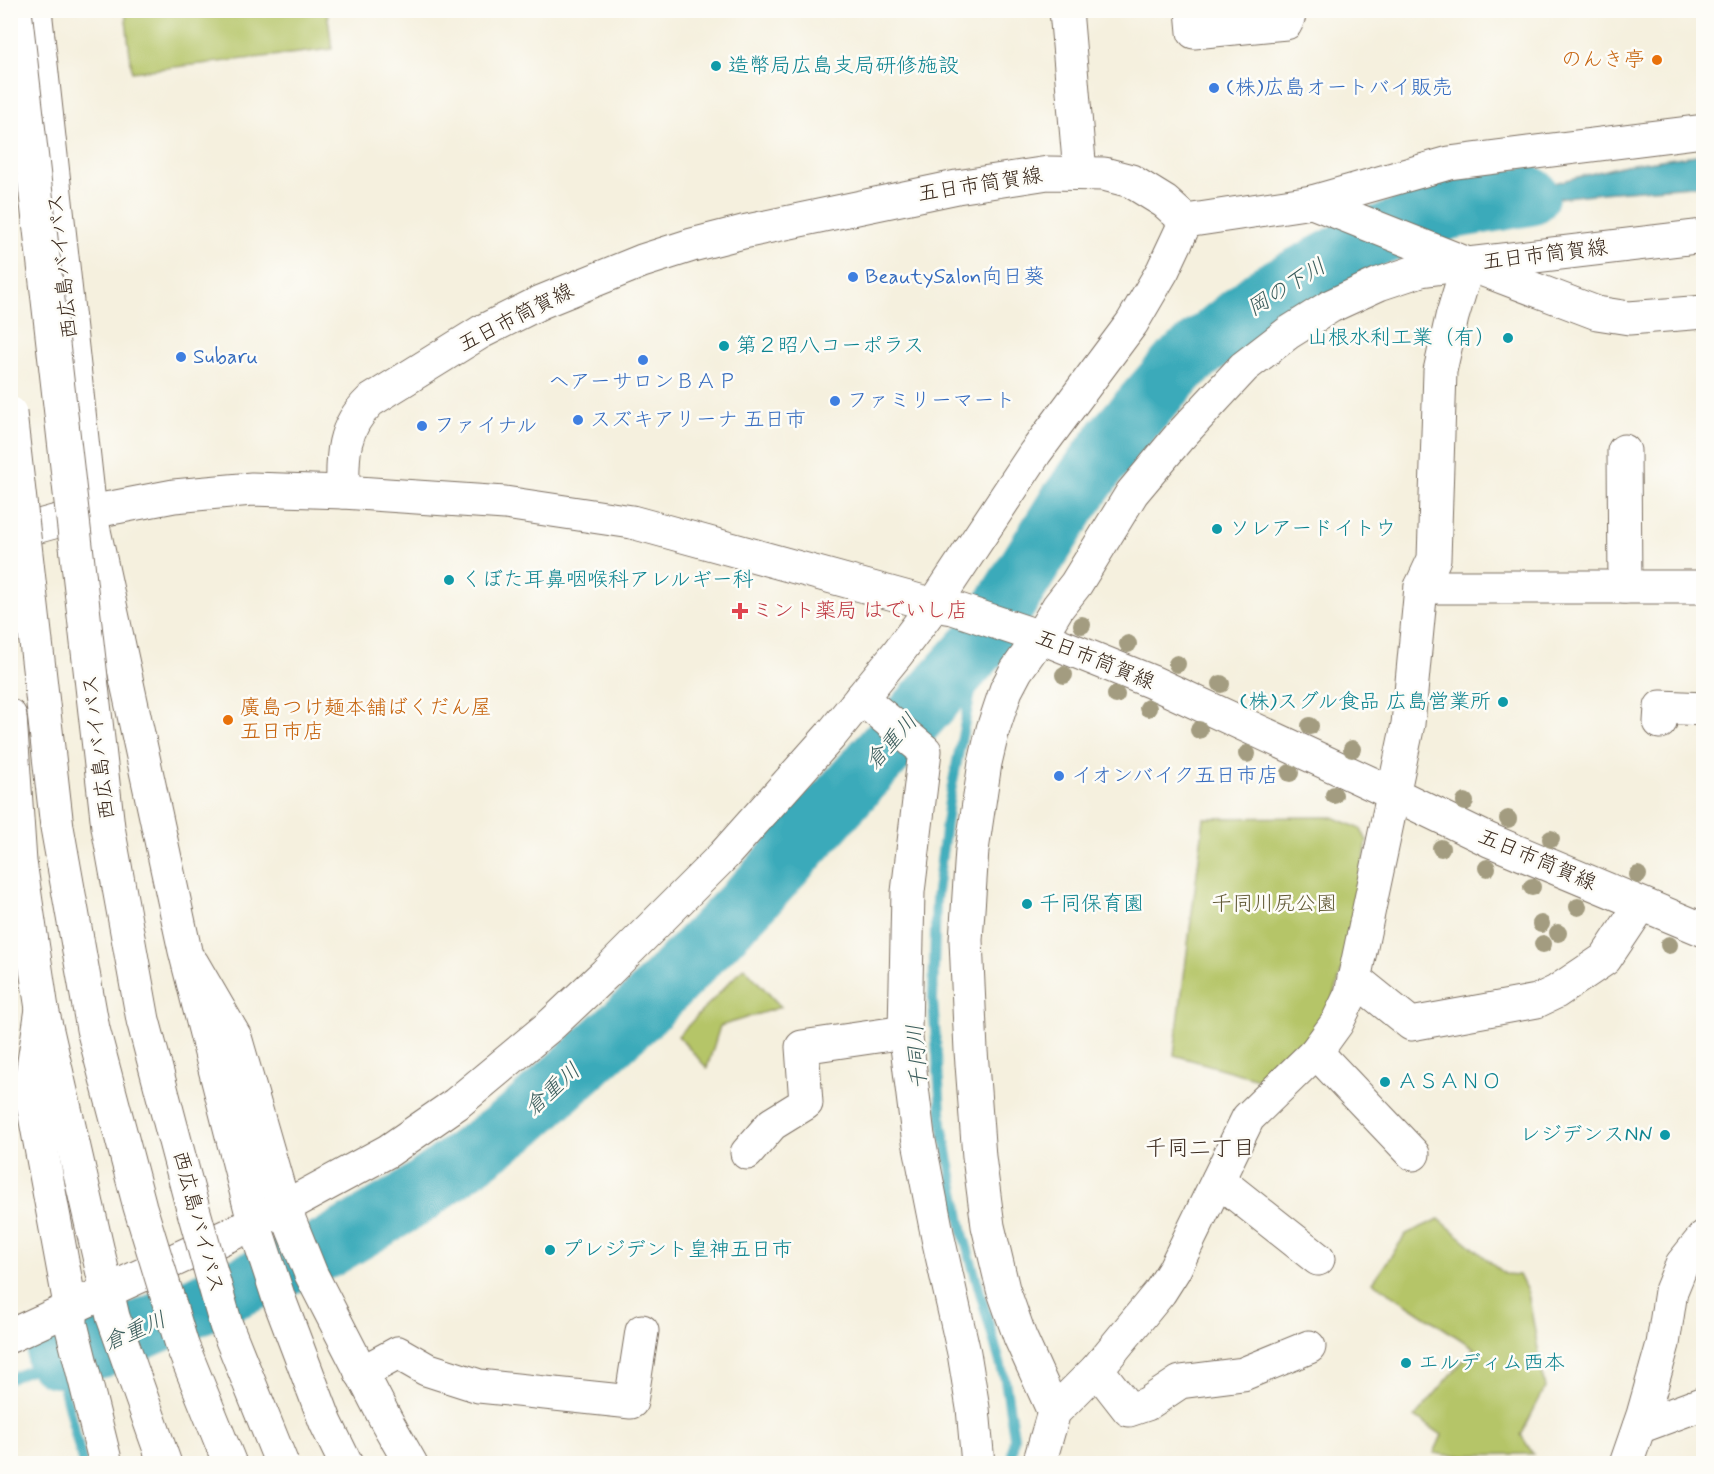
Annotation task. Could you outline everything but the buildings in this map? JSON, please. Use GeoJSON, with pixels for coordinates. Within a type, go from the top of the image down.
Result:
{"type":"FeatureCollection","features":[{"type":"Feature","properties":{"kind":"main road","name":"西広島バイパス"},"geometry":{"type":"LineString","coordinates":[[15,10],[108,827],[143,1020],[226,1324],[282,1464]]}},
{"type":"Feature","properties":{"kind":"main road","name":"西広島バイパス"},"geometry":{"type":"LineString","coordinates":[[35,10],[90,512],[186,951],[255,1225],[279,1299],[326,1423],[346,1464]]}},
{"type":"Feature","properties":{"kind":"main road"},"geometry":{"type":"LineString","coordinates":[[1066,10],[1080,173]]}},
{"type":"Feature","properties":{"kind":"main road"},"geometry":{"type":"LineString","coordinates":[[1192,10],[1194,32],[1286,23],[1291,10]]}},
{"type":"Feature","properties":{"kind":"main road"},"geometry":{"type":"LineString","coordinates":[[10,1336],[110,1305],[255,1225],[286,1212],[388,1151],[456,1104],[552,1024],[605,974],[724,855],[868,704],[943,607],[1035,453],[1132,323],[1163,270],[1186,221],[1324,207],[1449,164],[1704,130]]}},
{"type":"Feature","properties":{"kind":"main road","name":"五日市筒賀線"},"geometry":{"type":"LineString","coordinates":[[343,492],[342,467],[351,423],[370,401],[481,332],[541,302],[590,280],[682,248],[743,232],[967,186],[1048,173],[1104,174],[1131,181],[1165,202],[1186,221]]}},
{"type":"Feature","properties":{"kind":"main road","name":"五日市筒賀線"},"geometry":{"type":"LineString","coordinates":[[1324,207],[1468,264],[1704,236]]}},
{"type":"Feature","properties":{"kind":"main road"},"geometry":{"type":"LineString","coordinates":[[1054,1412],[1017,1328],[1003,1289],[988,1226],[976,1110],[966,940],[972,850],[985,763],[1006,690],[1033,635],[1076,584],[1132,493],[1179,437],[1244,367],[1288,333],[1331,306],[1379,284],[1421,270],[1468,264],[1597,313],[1629,318],[1704,312]]}},
{"type":"Feature","properties":{"kind":"main road"},"geometry":{"type":"LineString","coordinates":[[1039,1464],[1054,1412],[1097,1368],[1160,1292],[1174,1270],[1248,1118],[1316,1052],[1337,1023],[1351,994],[1408,724],[1421,587],[1434,559],[1440,371],[1452,317],[1468,264]]}},
{"type":"Feature","properties":{"kind":"main road"},"geometry":{"type":"LineString","coordinates":[[10,414],[57,827],[93,1029],[140,1208],[182,1346],[230,1464]]}},
{"type":"Feature","properties":{"kind":"main road"},"geometry":{"type":"LineString","coordinates":[[1624,451],[1625,587]]}},
{"type":"Feature","properties":{"kind":"main road","name":"五日市筒賀線"},"geometry":{"type":"LineString","coordinates":[[10,534],[90,512],[174,496],[252,489],[343,492],[505,503],[632,522],[943,607],[1033,635],[1152,682],[1489,840],[1704,930]]}},
{"type":"Feature","properties":{"kind":"main road"},"geometry":{"type":"LineString","coordinates":[[1421,587],[1704,587]]}},
{"type":"Feature","properties":{"kind":"main road"},"geometry":{"type":"LineString","coordinates":[[868,704],[925,751],[908,892],[905,1032],[918,1136],[964,1353],[973,1408],[978,1464]]}},
{"type":"Feature","properties":{"kind":"main road"},"geometry":{"type":"LineString","coordinates":[[1660,723],[1661,707],[1704,710]]}},
{"type":"Feature","properties":{"kind":"main road"},"geometry":{"type":"LineString","coordinates":[[10,716],[20,862],[42,1009],[110,1305],[165,1464]]}},
{"type":"Feature","properties":{"kind":"main road"},"geometry":{"type":"LineString","coordinates":[[1354,978],[1411,1024],[1537,1001],[1556,992],[1605,959],[1641,905]]}},
{"type":"Feature","properties":{"kind":"main road"},"geometry":{"type":"LineString","coordinates":[[186,951],[234,1037],[286,1212],[310,1274],[411,1464]]}},
{"type":"Feature","properties":{"kind":"main road"},"geometry":{"type":"LineString","coordinates":[[42,1009],[30,1088],[71,1317],[106,1464]]}},
{"type":"Feature","properties":{"kind":"main road"},"geometry":{"type":"LineString","coordinates":[[747,1153],[772,1124],[806,1103],[802,1047],[905,1032]]}},
{"type":"Feature","properties":{"kind":"main road"},"geometry":{"type":"LineString","coordinates":[[1316,1052],[1413,1154]]}},
{"type":"Feature","properties":{"kind":"main road"},"geometry":{"type":"LineString","coordinates":[[1218,1180],[1318,1259]]}},
{"type":"Feature","properties":{"kind":"main road"},"geometry":{"type":"LineString","coordinates":[[1626,1464],[1663,1344],[1671,1291],[1682,1264],[1704,1237]]}},
{"type":"Feature","properties":{"kind":"main road"},"geometry":{"type":"LineString","coordinates":[[362,1373],[398,1353],[426,1369],[479,1386],[631,1402],[642,1331]]}},
{"type":"Feature","properties":{"kind":"main road"},"geometry":{"type":"LineString","coordinates":[[1097,1368],[1129,1410],[1147,1404],[1180,1383],[1243,1374],[1309,1347]]}},
{"type":"Feature","properties":{"kind":"main road"},"geometry":{"type":"LineString","coordinates":[[1639,1427],[1704,1402]]}},
{"type":"Feature","properties":{"kind":"green space"},"geometry":{"type":"Polygon","coordinates":[[[125,11],[327,11],[332,49],[132,72],[125,11]]]}},
{"type":"Feature","properties":{"kind":"green space","name":"千同川尻公園"},"geometry":{"type":"Polygon","coordinates":[[[1333,817],[1361,829],[1367,841],[1350,944],[1329,1013],[1268,1082],[1174,1055],[1204,818],[1333,817]]]}},
{"type":"Feature","properties":{"kind":"green space"},"geometry":{"type":"Polygon","coordinates":[[[744,967],[781,1007],[720,1026],[707,1068],[678,1036],[744,967]]]}},
{"type":"Feature","properties":{"kind":"green space"},"geometry":{"type":"Polygon","coordinates":[[[1439,1219],[1505,1274],[1519,1275],[1528,1293],[1545,1388],[1521,1435],[1533,1454],[1446,1455],[1434,1453],[1442,1435],[1415,1417],[1474,1348],[1373,1282],[1406,1234],[1439,1219]]]}},
{"type":"Feature","properties":{"kind":"water"},"geometry":{"type":"Polygon","coordinates":[[[1703,154],[1703,185],[1602,193],[1448,210],[1625,165],[1703,154]]]}},
{"type":"Feature","properties":{"kind":"waterway","name":"倉重川"},"geometry":{"type":"LineString","coordinates":[[56,1358],[100,1348],[326,1249],[414,1197],[519,1121],[642,1010],[760,889],[981,643],[1068,504],[1115,439],[1179,366],[1268,294],[1370,239],[1448,210],[1529,196]]}},
{"type":"Feature","properties":{"kind":"waterway","name":"千同川"},"geometry":{"type":"LineString","coordinates":[[981,643],[949,801],[936,899],[933,1000],[942,1125],[963,1233],[1005,1380],[1014,1437],[1011,1464]]}},
{"type":"Feature","properties":{"kind":"waterway"},"geometry":{"type":"LineString","coordinates":[[10,1379],[56,1358],[83,1464]]}},
{"type":"Feature","properties":{"kind":"place","name":"のんき亭"},"geometry":{"type":"Point","coordinates":[1657,60]}},
{"type":"Feature","properties":{"kind":"place","name":"造幣局広島支局研修施設"},"geometry":{"type":"Point","coordinates":[716,66]}},
{"type":"Feature","properties":{"kind":"place","name":"(株)広島オートバイ販売"},"geometry":{"type":"Point","coordinates":[1214,88]}},
{"type":"Feature","properties":{"kind":"place","name":"BeautySalon向日葵"},"geometry":{"type":"Point","coordinates":[853,277]}},
{"type":"Feature","properties":{"kind":"place","name":"山根水利工業（有）"},"geometry":{"type":"Point","coordinates":[1508,338]}},
{"type":"Feature","properties":{"kind":"place","name":"第２昭八コーポラス"},"geometry":{"type":"Point","coordinates":[724,346]}},
{"type":"Feature","properties":{"kind":"place","name":"Subaru"},"geometry":{"type":"Point","coordinates":[181,357]}},
{"type":"Feature","properties":{"kind":"place","name":"ヘアーサロンＢＡＰ"},"geometry":{"type":"Point","coordinates":[643,360]}},
{"type":"Feature","properties":{"kind":"place","name":"ファミリーマート"},"geometry":{"type":"Point","coordinates":[835,401]}},
{"type":"Feature","properties":{"kind":"place","name":"スズキアリーナ 五日市"},"geometry":{"type":"Point","coordinates":[578,420]}},
{"type":"Feature","properties":{"kind":"place","name":"ファイナル"},"geometry":{"type":"Point","coordinates":[422,426]}},
{"type":"Feature","properties":{"kind":"place","name":"ソレアードイトウ"},"geometry":{"type":"Point","coordinates":[1217,529]}},
{"type":"Feature","properties":{"kind":"place","name":"くぼた耳鼻咽喉科アレルギー科"},"geometry":{"type":"Point","coordinates":[449,580]}},
{"type":"Feature","properties":{"kind":"place","name":"ミント薬局 はでいし店"},"geometry":{"type":"Point","coordinates":[740,611]}},
{"type":"Feature","properties":{"kind":"place","name":"(株)スグル食品 広島営業所"},"geometry":{"type":"Point","coordinates":[1503,702]}},
{"type":"Feature","properties":{"kind":"place","name":"廣島つけ麺本舗ばくだん屋 五日市店"},"geometry":{"type":"Point","coordinates":[228,720]}},
{"type":"Feature","properties":{"kind":"place","name":"イオンバイク五日市店"},"geometry":{"type":"Point","coordinates":[1059,776]}},
{"type":"Feature","properties":{"kind":"place","name":"千同保育園"},"geometry":{"type":"Point","coordinates":[1027,904]}},
{"type":"Feature","properties":{"kind":"place","name":"ＡＳＡＮＯ"},"geometry":{"type":"Point","coordinates":[1385,1082]}},
{"type":"Feature","properties":{"kind":"place","name":"レジデンスNN"},"geometry":{"type":"Point","coordinates":[1665,1135]}},
{"type":"Feature","properties":{"kind":"place","name":"プレジデント皇神五日市"},"geometry":{"type":"Point","coordinates":[550,1250]}},
{"type":"Feature","properties":{"kind":"place","name":"エルディム西本"},"geometry":{"type":"Point","coordinates":[1406,1363]}},
{"type":"Feature","properties":{"kind":"district","name":"千同二丁目"},"geometry":{"type":"Point","coordinates":[1200,1149]}},
{"type":"Feature","properties":{"kind":"water label","name":"岡の下川"},"geometry":{"type":"Point","coordinates":[1287,288]}}]}
